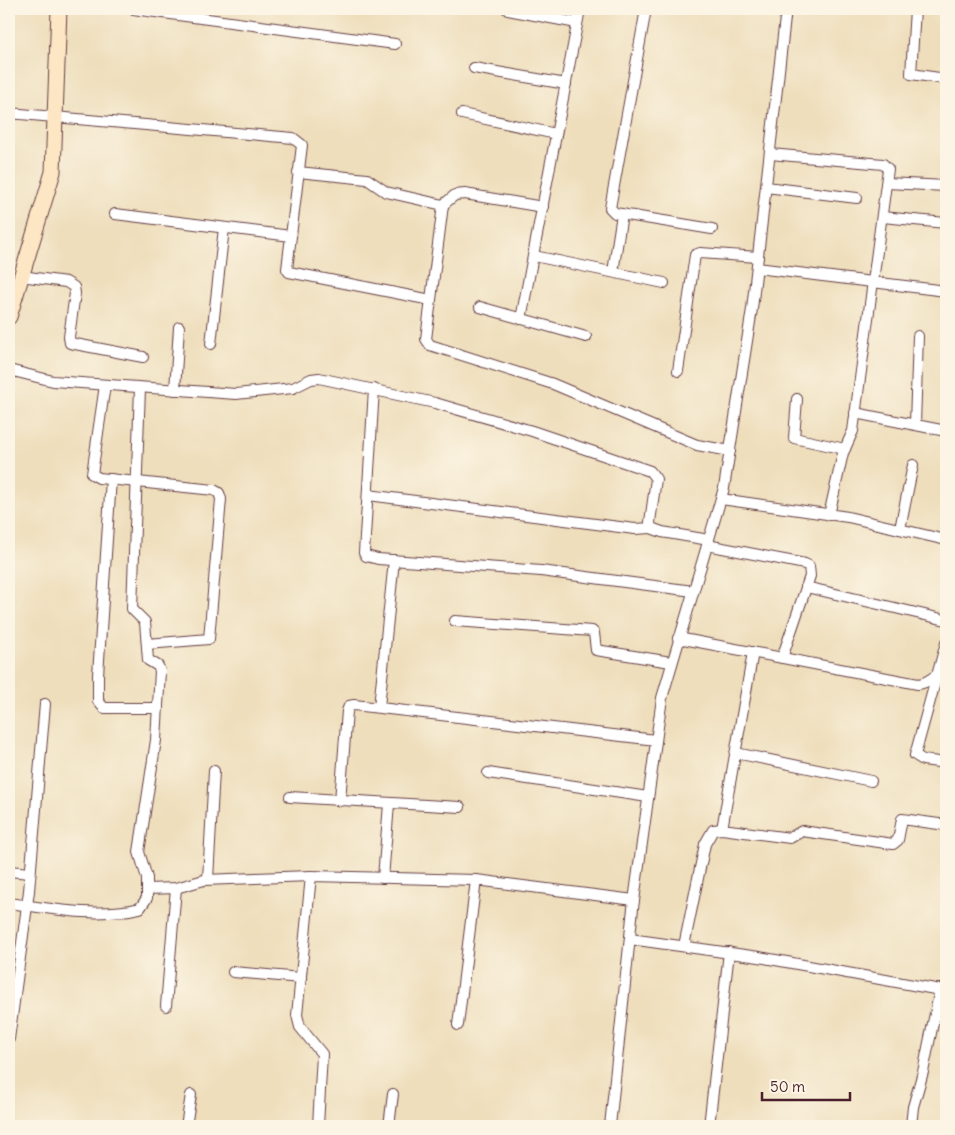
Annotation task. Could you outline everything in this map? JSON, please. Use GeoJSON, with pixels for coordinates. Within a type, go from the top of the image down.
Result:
{"type":"FeatureCollection","features":[{"type":"Feature","properties":{"kind":"main road"},"geometry":{"type":"LineString","coordinates":[[9,317],[53,172],[59,9]]}},
{"type":"Feature","properties":{"kind":"street"},"geometry":{"type":"LineString","coordinates":[[133,9],[395,44]]}},
{"type":"Feature","properties":{"kind":"street"},"geometry":{"type":"LineString","coordinates":[[521,319],[580,9]]}},
{"type":"Feature","properties":{"kind":"street"},"geometry":{"type":"LineString","coordinates":[[646,9],[610,208],[612,211],[622,214],[712,228]]}},
{"type":"Feature","properties":{"kind":"street"},"geometry":{"type":"LineString","coordinates":[[610,1126],[634,900],[662,698],[678,638],[721,499],[730,451],[757,268],[786,9]]}},
{"type":"Feature","properties":{"kind":"street"},"geometry":{"type":"LineString","coordinates":[[915,9],[911,74],[946,78]]}},
{"type":"Feature","properties":{"kind":"street"},"geometry":{"type":"LineString","coordinates":[[508,10],[577,24]]}},
{"type":"Feature","properties":{"kind":"street"},"geometry":{"type":"LineString","coordinates":[[474,68],[566,84]]}},
{"type":"Feature","properties":{"kind":"street"},"geometry":{"type":"LineString","coordinates":[[9,113],[293,138],[302,145],[287,269],[294,275],[431,300]]}},
{"type":"Feature","properties":{"kind":"street"},"geometry":{"type":"LineString","coordinates":[[462,114],[556,134]]}},
{"type":"Feature","properties":{"kind":"street"},"geometry":{"type":"LineString","coordinates":[[770,154],[882,164],[888,169],[851,438],[845,449],[829,514]]}},
{"type":"Feature","properties":{"kind":"street"},"geometry":{"type":"LineString","coordinates":[[298,172],[367,179],[386,192],[443,205]]}},
{"type":"Feature","properties":{"kind":"street"},"geometry":{"type":"LineString","coordinates":[[887,183],[946,186]]}},
{"type":"Feature","properties":{"kind":"street"},"geometry":{"type":"LineString","coordinates":[[766,187],[857,198]]}},
{"type":"Feature","properties":{"kind":"street"},"geometry":{"type":"LineString","coordinates":[[543,207],[465,194],[456,195],[443,205],[426,339],[430,345],[553,384],[697,444],[730,451]]}},
{"type":"Feature","properties":{"kind":"street"},"geometry":{"type":"LineString","coordinates":[[116,214],[291,236]]}},
{"type":"Feature","properties":{"kind":"street"},"geometry":{"type":"LineString","coordinates":[[613,272],[622,214]]}},
{"type":"Feature","properties":{"kind":"street"},"geometry":{"type":"LineString","coordinates":[[882,217],[946,223]]}},
{"type":"Feature","properties":{"kind":"street"},"geometry":{"type":"LineString","coordinates":[[211,344],[224,228]]}},
{"type":"Feature","properties":{"kind":"street"},"geometry":{"type":"LineString","coordinates":[[678,371],[695,255],[700,253],[758,257]]}},
{"type":"Feature","properties":{"kind":"street"},"geometry":{"type":"LineString","coordinates":[[534,256],[664,282]]}},
{"type":"Feature","properties":{"kind":"street"},"geometry":{"type":"LineString","coordinates":[[757,268],[946,291]]}},
{"type":"Feature","properties":{"kind":"street"},"geometry":{"type":"LineString","coordinates":[[21,276],[66,282],[74,287],[70,343],[143,358]]}},
{"type":"Feature","properties":{"kind":"street"},"geometry":{"type":"LineString","coordinates":[[480,307],[586,337]]}},
{"type":"Feature","properties":{"kind":"street"},"geometry":{"type":"LineString","coordinates":[[175,390],[179,328]]}},
{"type":"Feature","properties":{"kind":"street"},"geometry":{"type":"LineString","coordinates":[[914,424],[918,336]]}},
{"type":"Feature","properties":{"kind":"street"},"geometry":{"type":"LineString","coordinates":[[9,370],[53,380],[140,388],[255,394],[293,388],[320,378],[436,403],[532,431],[650,470],[656,479],[650,522],[651,528]]}},
{"type":"Feature","properties":{"kind":"street"},"geometry":{"type":"LineString","coordinates":[[105,385],[91,470],[95,476],[110,480],[214,490],[219,493],[221,499],[209,639],[147,644]]}},
{"type":"Feature","properties":{"kind":"street"},"geometry":{"type":"LineString","coordinates":[[9,903],[83,913],[126,911],[140,908],[144,905],[147,898],[147,878],[139,852],[156,740],[160,671],[158,666],[148,660],[145,622],[132,609],[140,388]]}},
{"type":"Feature","properties":{"kind":"street"},"geometry":{"type":"LineString","coordinates":[[374,389],[364,553],[371,558],[541,571],[693,591]]}},
{"type":"Feature","properties":{"kind":"street"},"geometry":{"type":"LineString","coordinates":[[796,399],[794,438],[845,449]]}},
{"type":"Feature","properties":{"kind":"street"},"geometry":{"type":"LineString","coordinates":[[855,413],[946,430]]}},
{"type":"Feature","properties":{"kind":"street"},"geometry":{"type":"LineString","coordinates":[[900,529],[913,465]]}},
{"type":"Feature","properties":{"kind":"street"},"geometry":{"type":"LineString","coordinates":[[110,480],[98,701],[104,708],[158,708]]}},
{"type":"Feature","properties":{"kind":"street"},"geometry":{"type":"LineString","coordinates":[[368,494],[635,529],[651,528],[805,564],[810,570],[806,587],[782,658]]}},
{"type":"Feature","properties":{"kind":"street"},"geometry":{"type":"LineString","coordinates":[[721,499],[829,514],[946,540]]}},
{"type":"Feature","properties":{"kind":"street"},"geometry":{"type":"LineString","coordinates":[[379,707],[394,560]]}},
{"type":"Feature","properties":{"kind":"street"},"geometry":{"type":"LineString","coordinates":[[806,587],[946,620]]}},
{"type":"Feature","properties":{"kind":"street"},"geometry":{"type":"LineString","coordinates":[[455,621],[594,632],[596,650],[671,662]]}},
{"type":"Feature","properties":{"kind":"street"},"geometry":{"type":"LineString","coordinates":[[678,638],[918,684],[930,681],[942,673]]}},
{"type":"Feature","properties":{"kind":"street"},"geometry":{"type":"LineString","coordinates":[[946,643],[942,673],[915,755],[923,760],[946,763]]}},
{"type":"Feature","properties":{"kind":"street"},"geometry":{"type":"LineString","coordinates":[[722,829],[754,652]]}},
{"type":"Feature","properties":{"kind":"street"},"geometry":{"type":"LineString","coordinates":[[9,1039],[27,906],[45,704]]}},
{"type":"Feature","properties":{"kind":"street"},"geometry":{"type":"LineString","coordinates":[[340,801],[347,711],[349,706],[354,705],[656,740]]}},
{"type":"Feature","properties":{"kind":"street"},"geometry":{"type":"LineString","coordinates":[[736,753],[871,781]]}},
{"type":"Feature","properties":{"kind":"street"},"geometry":{"type":"LineString","coordinates":[[208,880],[214,771]]}},
{"type":"Feature","properties":{"kind":"street"},"geometry":{"type":"LineString","coordinates":[[488,773],[648,797]]}},
{"type":"Feature","properties":{"kind":"street"},"geometry":{"type":"LineString","coordinates":[[290,797],[460,807]]}},
{"type":"Feature","properties":{"kind":"street"},"geometry":{"type":"LineString","coordinates":[[383,878],[389,804]]}},
{"type":"Feature","properties":{"kind":"street"},"geometry":{"type":"LineString","coordinates":[[684,946],[705,844],[713,830],[722,829],[790,838],[802,831],[893,844],[898,840],[902,819],[946,825]]}},
{"type":"Feature","properties":{"kind":"street"},"geometry":{"type":"LineString","coordinates":[[9,871],[30,874]]}},
{"type":"Feature","properties":{"kind":"street"},"geometry":{"type":"LineString","coordinates":[[147,889],[176,888],[208,880],[311,876],[476,880],[634,900]]}},
{"type":"Feature","properties":{"kind":"street"},"geometry":{"type":"LineString","coordinates":[[311,876],[297,1021],[319,1049],[323,1061],[318,1126]]}},
{"type":"Feature","properties":{"kind":"street"},"geometry":{"type":"LineString","coordinates":[[458,1025],[476,880]]}},
{"type":"Feature","properties":{"kind":"street"},"geometry":{"type":"LineString","coordinates":[[166,1006],[176,888]]}},
{"type":"Feature","properties":{"kind":"street"},"geometry":{"type":"LineString","coordinates":[[630,939],[729,952],[943,990],[913,1107],[911,1126]]}},
{"type":"Feature","properties":{"kind":"street"},"geometry":{"type":"LineString","coordinates":[[709,1126],[729,952]]}},
{"type":"Feature","properties":{"kind":"street"},"geometry":{"type":"LineString","coordinates":[[233,972],[301,978]]}},
{"type":"Feature","properties":{"kind":"street"},"geometry":{"type":"LineString","coordinates":[[389,1126],[393,1094]]}},
{"type":"Feature","properties":{"kind":"street"},"geometry":{"type":"LineString","coordinates":[[186,1126],[191,1095]]}}]}
